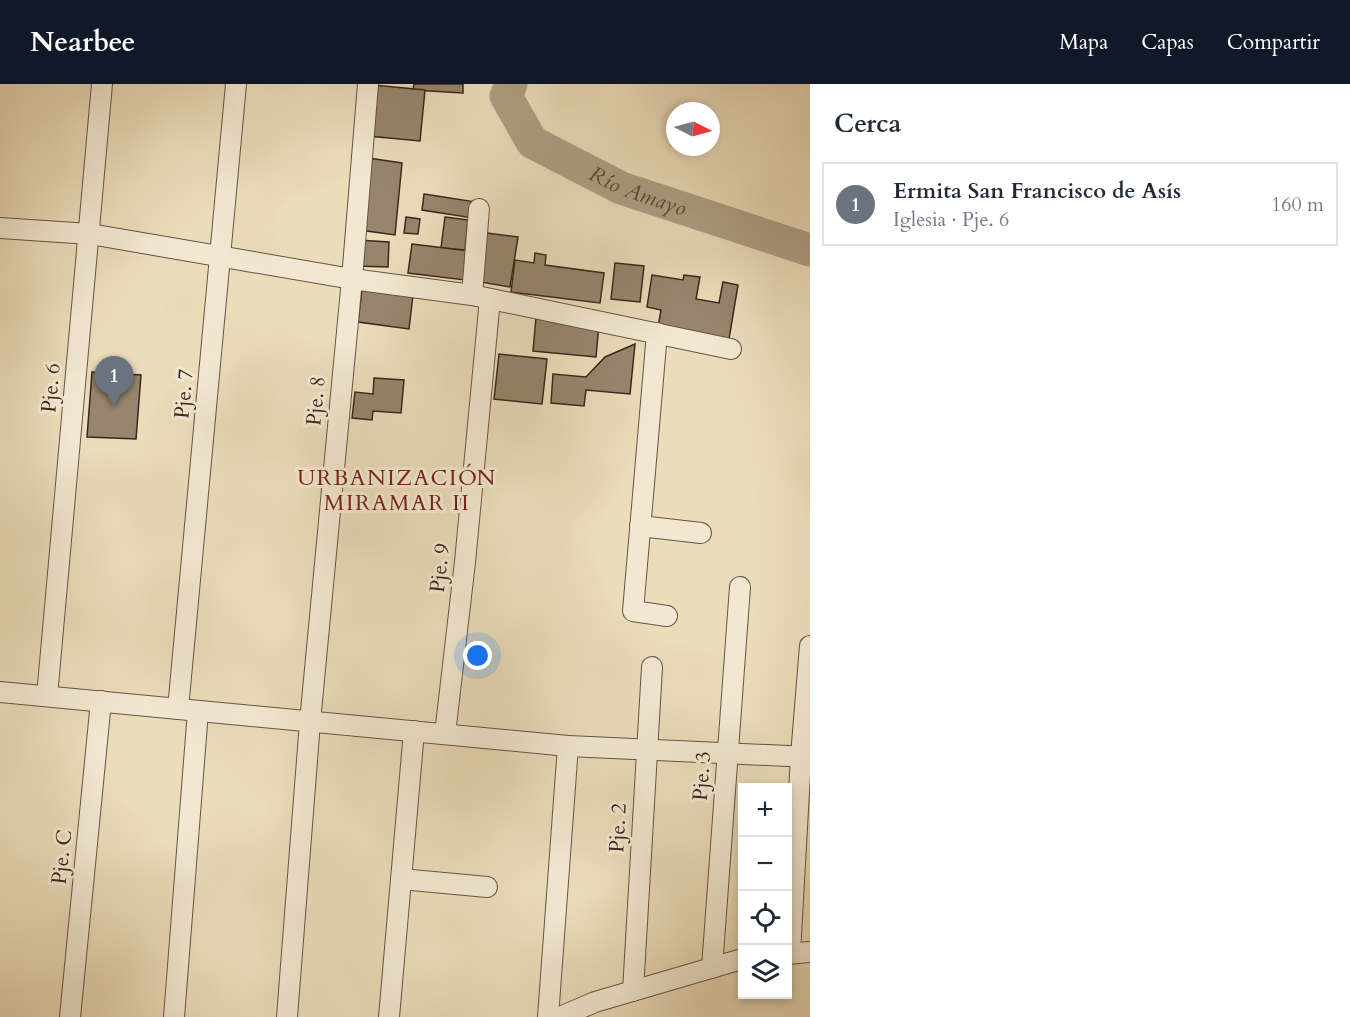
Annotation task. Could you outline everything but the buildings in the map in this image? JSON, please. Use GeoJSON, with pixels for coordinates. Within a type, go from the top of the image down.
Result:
{"type":"FeatureCollection","features":[{"type":"Feature","properties":{"kind":"street","name":"Pje. 6"},"geometry":{"type":"LineString","coordinates":[[47,696],[102,84]]}},
{"type":"Feature","properties":{"kind":"street","name":"Pje. 7"},"geometry":{"type":"LineString","coordinates":[[178,709],[236,84]]}},
{"type":"Feature","properties":{"kind":"street","name":"Pje. 8"},"geometry":{"type":"LineString","coordinates":[[287,1017],[310,722],[368,84]]}},
{"type":"Feature","properties":{"kind":"street","name":"Pje. 9"},"geometry":{"type":"LineString","coordinates":[[445,734],[466,550],[481,297],[479,209]]}},
{"type":"Feature","properties":{"kind":"street"},"geometry":{"type":"LineString","coordinates":[[0,228],[90,234],[352,279],[481,297],[731,349]]}},
{"type":"Feature","properties":{"kind":"street"},"geometry":{"type":"LineString","coordinates":[[657,333],[633,612],[667,616]]}},
{"type":"Feature","properties":{"kind":"street"},"geometry":{"type":"LineString","coordinates":[[640,526],[701,533]]}},
{"type":"Feature","properties":{"kind":"street","name":"Pje. 3"},"geometry":{"type":"LineString","coordinates":[[712,968],[740,587]]}},
{"type":"Feature","properties":{"kind":"street"},"geometry":{"type":"LineString","coordinates":[[796,953],[810,646]]}},
{"type":"Feature","properties":{"kind":"street","name":"Pje. 2"},"geometry":{"type":"LineString","coordinates":[[633,991],[652,667]]}},
{"type":"Feature","properties":{"kind":"street"},"geometry":{"type":"LineString","coordinates":[[0,692],[568,746],[806,757]]}},
{"type":"Feature","properties":{"kind":"street","name":"Pje. C"},"geometry":{"type":"LineString","coordinates":[[70,1017],[101,701]]}},
{"type":"Feature","properties":{"kind":"street"},"geometry":{"type":"LineString","coordinates":[[174,1017],[198,711]]}},
{"type":"Feature","properties":{"kind":"street"},"geometry":{"type":"LineString","coordinates":[[389,1017],[414,731]]}},
{"type":"Feature","properties":{"kind":"street"},"geometry":{"type":"LineString","coordinates":[[548,1017],[568,746]]}},
{"type":"Feature","properties":{"kind":"street"},"geometry":{"type":"LineString","coordinates":[[401,879],[487,887]]}},
{"type":"Feature","properties":{"kind":"street"},"geometry":{"type":"LineString","coordinates":[[560,1017],[595,1002],[738,960]]}},
{"type":"Feature","properties":{"kind":"waterway","name":"Río Amayo"},"geometry":{"type":"LineString","coordinates":[[511,84],[506,96],[532,142],[621,188],[810,250]]}},
{"type":"Feature","properties":{"kind":"place","name":"Ermita San Francisco de Asís"},"geometry":{"type":"Point","coordinates":[114,406]}},
{"type":"Feature","properties":{"kind":"district","name":"URBANIZACIÓN MIRAMAR II"},"geometry":{"type":"Point","coordinates":[397,491]}}]}
